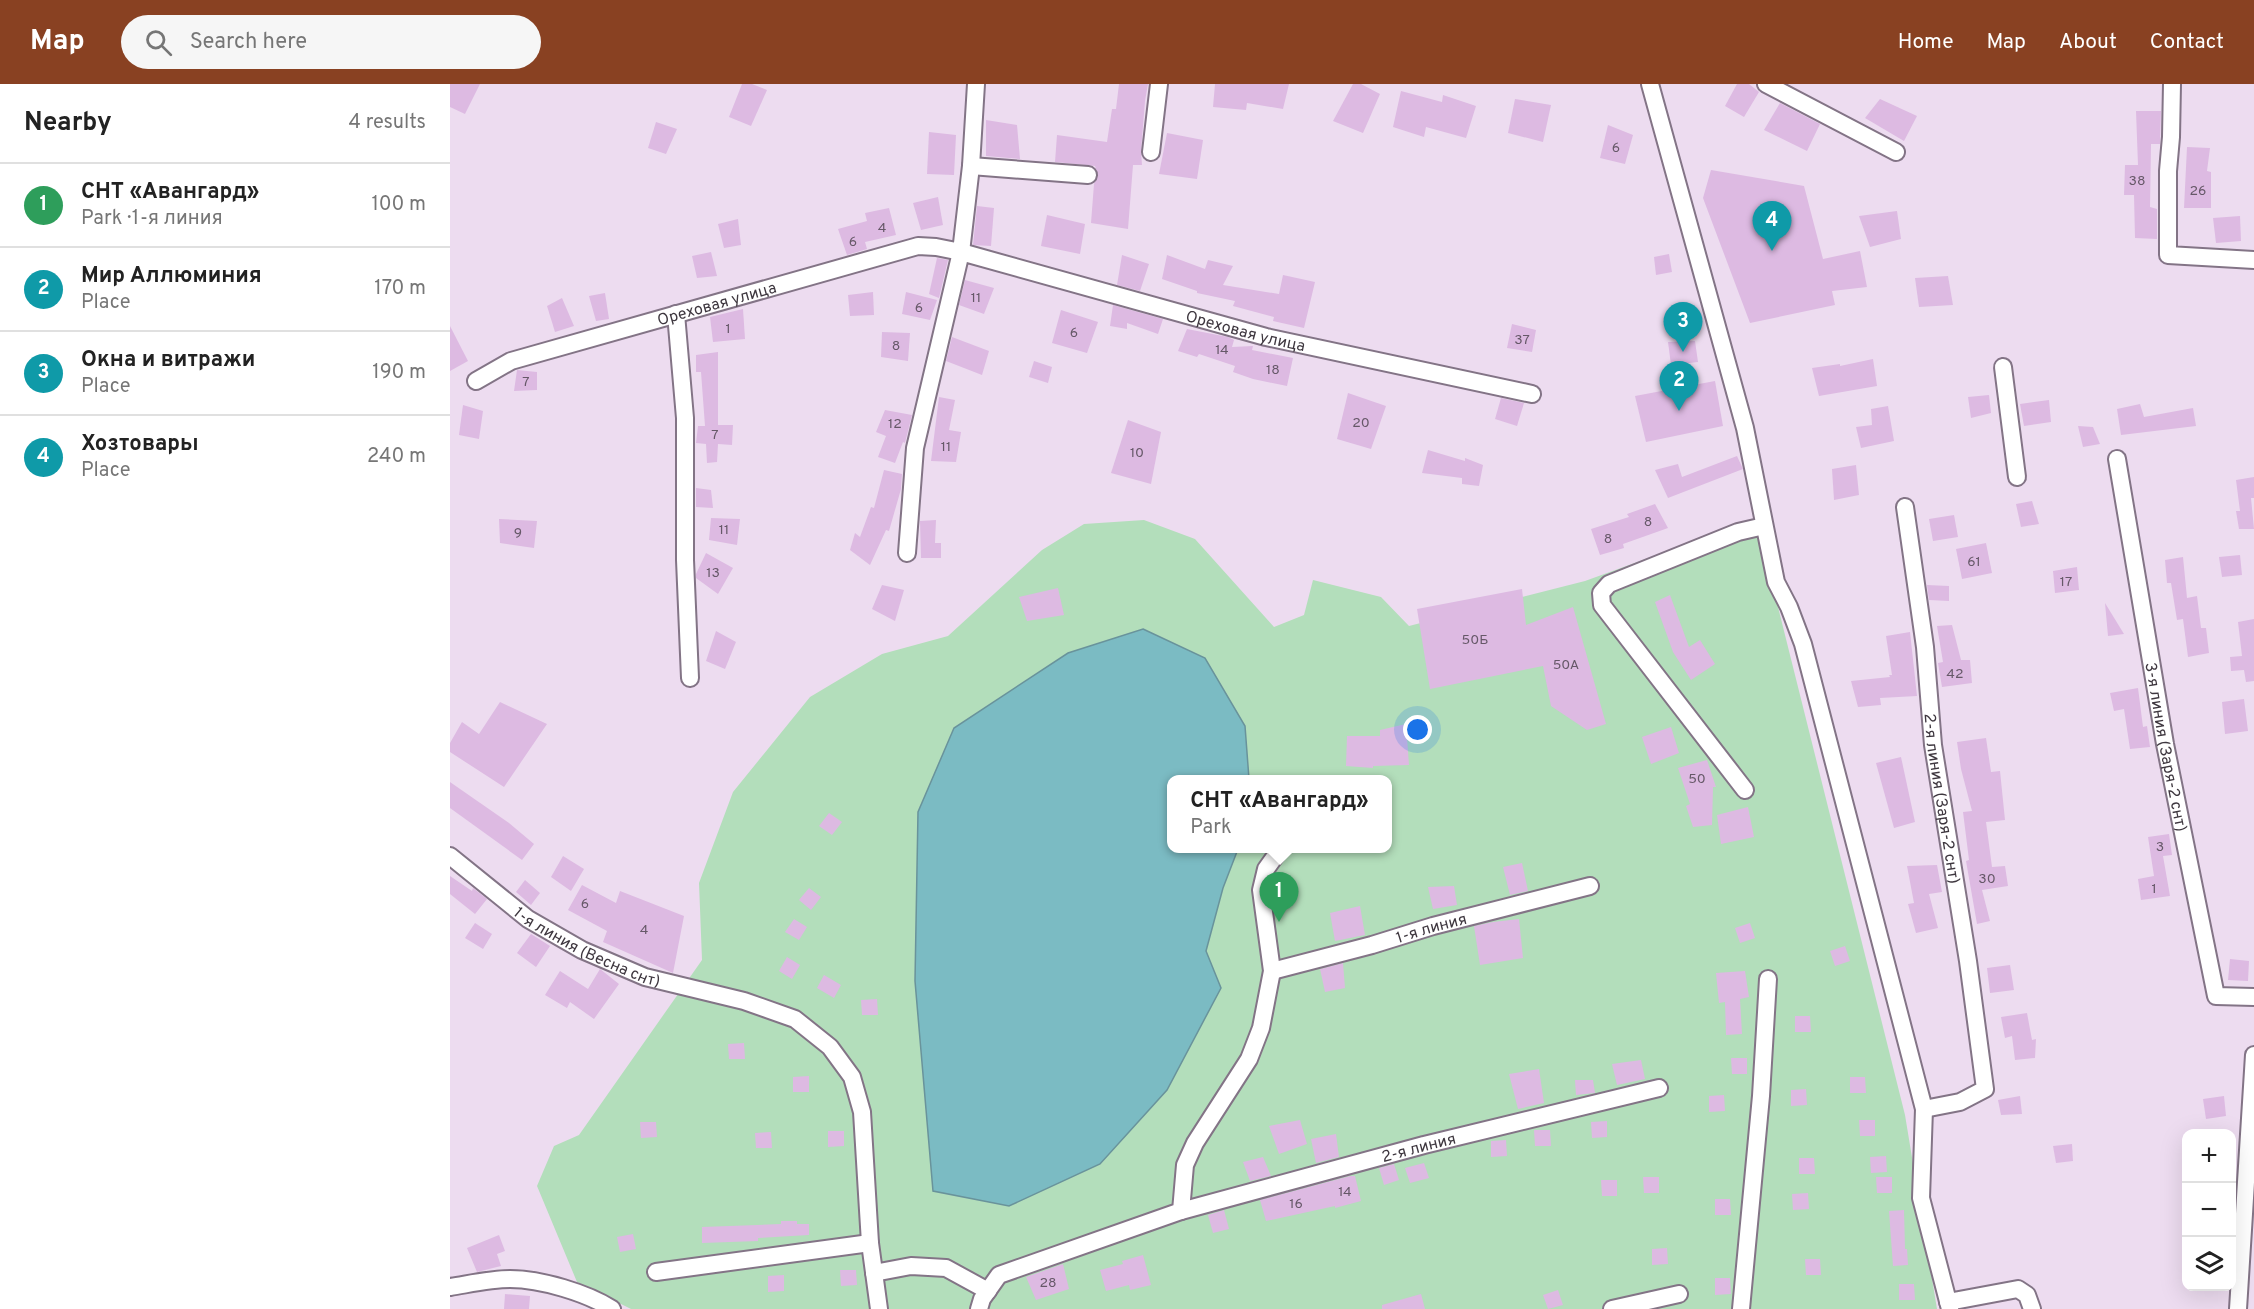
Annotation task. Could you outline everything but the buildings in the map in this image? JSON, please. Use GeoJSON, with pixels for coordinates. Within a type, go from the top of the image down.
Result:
{"type":"FeatureCollection","features":[{"type":"Feature","properties":{"kind":"street"},"geometry":{"type":"LineString","coordinates":[[907,553],[915,448],[961,252],[971,166],[976,84]]}},
{"type":"Feature","properties":{"kind":"street"},"geometry":{"type":"LineString","coordinates":[[1151,152],[1159,84]]}},
{"type":"Feature","properties":{"kind":"street"},"geometry":{"type":"LineString","coordinates":[[1650,84],[1745,428],[1776,582],[1800,634],[1819,700],[1924,1109],[1921,1198],[1949,1305],[2018,1289],[2026,1295],[2032,1309]]}},
{"type":"Feature","properties":{"kind":"street"},"geometry":{"type":"LineString","coordinates":[[1766,84],[1896,152]]}},
{"type":"Feature","properties":{"kind":"street"},"geometry":{"type":"LineString","coordinates":[[2172,84],[2172,137],[2168,171],[2168,255],[2254,260]]}},
{"type":"Feature","properties":{"kind":"street"},"geometry":{"type":"LineString","coordinates":[[971,166],[1088,175]]}},
{"type":"Feature","properties":{"kind":"street","name":"Ореховая улица"},"geometry":{"type":"LineString","coordinates":[[476,381],[511,362],[918,246],[961,252],[1266,337],[1532,394]]}},
{"type":"Feature","properties":{"kind":"street"},"geometry":{"type":"LineString","coordinates":[[676,314],[686,418],[685,560],[690,678]]}},
{"type":"Feature","properties":{"kind":"street"},"geometry":{"type":"LineString","coordinates":[[2003,368],[2017,477]]}},
{"type":"Feature","properties":{"kind":"street","name":"3-я линия (Заря-2 снт)"},"geometry":{"type":"LineString","coordinates":[[2117,459],[2166,744],[2216,996],[2254,997]]}},
{"type":"Feature","properties":{"kind":"street","name":"2-я линия (Заря-2 снт)"},"geometry":{"type":"LineString","coordinates":[[1905,507],[1925,647],[1933,745],[1968,961],[1985,1089],[1960,1102],[1924,1109]]}},
{"type":"Feature","properties":{"kind":"street"},"geometry":{"type":"LineString","coordinates":[[1745,790],[1602,605],[1601,593],[1609,584],[1738,532],[1764,526]]}},
{"type":"Feature","properties":{"kind":"street"},"geometry":{"type":"LineString","coordinates":[[1181,1211],[1185,1166],[1195,1143],[1249,1059],[1261,1028],[1272,971],[1262,890],[1266,869],[1278,853]]}},
{"type":"Feature","properties":{"kind":"street","name":"1-я линия (Весна снт)"},"geometry":{"type":"LineString","coordinates":[[450,856],[528,920],[582,950],[645,978],[744,1001],[795,1018],[830,1047],[852,1077],[862,1112],[870,1243],[879,1309]]}},
{"type":"Feature","properties":{"kind":"street","name":"1-я линия"},"geometry":{"type":"LineString","coordinates":[[1272,971],[1372,945],[1433,926],[1590,886]]}},
{"type":"Feature","properties":{"kind":"street"},"geometry":{"type":"LineString","coordinates":[[1741,1309],[1761,1096],[1768,979]]}},
{"type":"Feature","properties":{"kind":"street"},"geometry":{"type":"LineString","coordinates":[[2238,1309],[2254,1055]]}},
{"type":"Feature","properties":{"kind":"street","name":"2-я линия"},"geometry":{"type":"LineString","coordinates":[[988,1291],[999,1275],[1181,1211],[1424,1145],[1659,1088]]}},
{"type":"Feature","properties":{"kind":"street"},"geometry":{"type":"LineString","coordinates":[[656,1272],[870,1243]]}},
{"type":"Feature","properties":{"kind":"street"},"geometry":{"type":"LineString","coordinates":[[874,1273],[911,1266],[946,1268],[988,1291],[979,1309]]}},
{"type":"Feature","properties":{"kind":"street"},"geometry":{"type":"LineString","coordinates":[[450,1287],[510,1279],[565,1288],[601,1302],[612,1309]]}},
{"type":"Feature","properties":{"kind":"street"},"geometry":{"type":"LineString","coordinates":[[1612,1309],[1678,1294]]}},
{"type":"Feature","properties":{"kind":"green space"},"geometry":{"type":"Polygon","coordinates":[[[1756,519],[1905,1115],[1937,1309],[631,1309],[577,1282],[537,1186],[554,1146],[579,1135],[702,960],[699,883],[733,792],[810,697],[882,654],[948,636],[1042,550],[1084,524],[1144,520],[1195,539],[1274,627],[1304,615],[1313,580],[1381,597],[1409,626],[1585,581],[1756,519]]]}},
{"type":"Feature","properties":{"kind":"water"},"geometry":{"type":"Polygon","coordinates":[[[1143,629],[1205,658],[1245,726],[1249,775],[1167,775],[1167,853],[1236,853],[1223,888],[1206,951],[1221,988],[1167,1090],[1100,1164],[1009,1206],[933,1191],[915,981],[918,812],[954,728],[1068,653],[1143,629]]]}},
{"type":"Feature","properties":{"kind":"place","name":"Хозтовары"},"geometry":{"type":"Point","coordinates":[1772,251]}},
{"type":"Feature","properties":{"kind":"place","name":"Окна и витражи"},"geometry":{"type":"Point","coordinates":[1683,352]}},
{"type":"Feature","properties":{"kind":"place","name":"Мир Аллюминия"},"geometry":{"type":"Point","coordinates":[1679,411]}},
{"type":"Feature","properties":{"kind":"place","name":"СНТ «Авангард»"},"geometry":{"type":"Point","coordinates":[1279,922]}}]}
